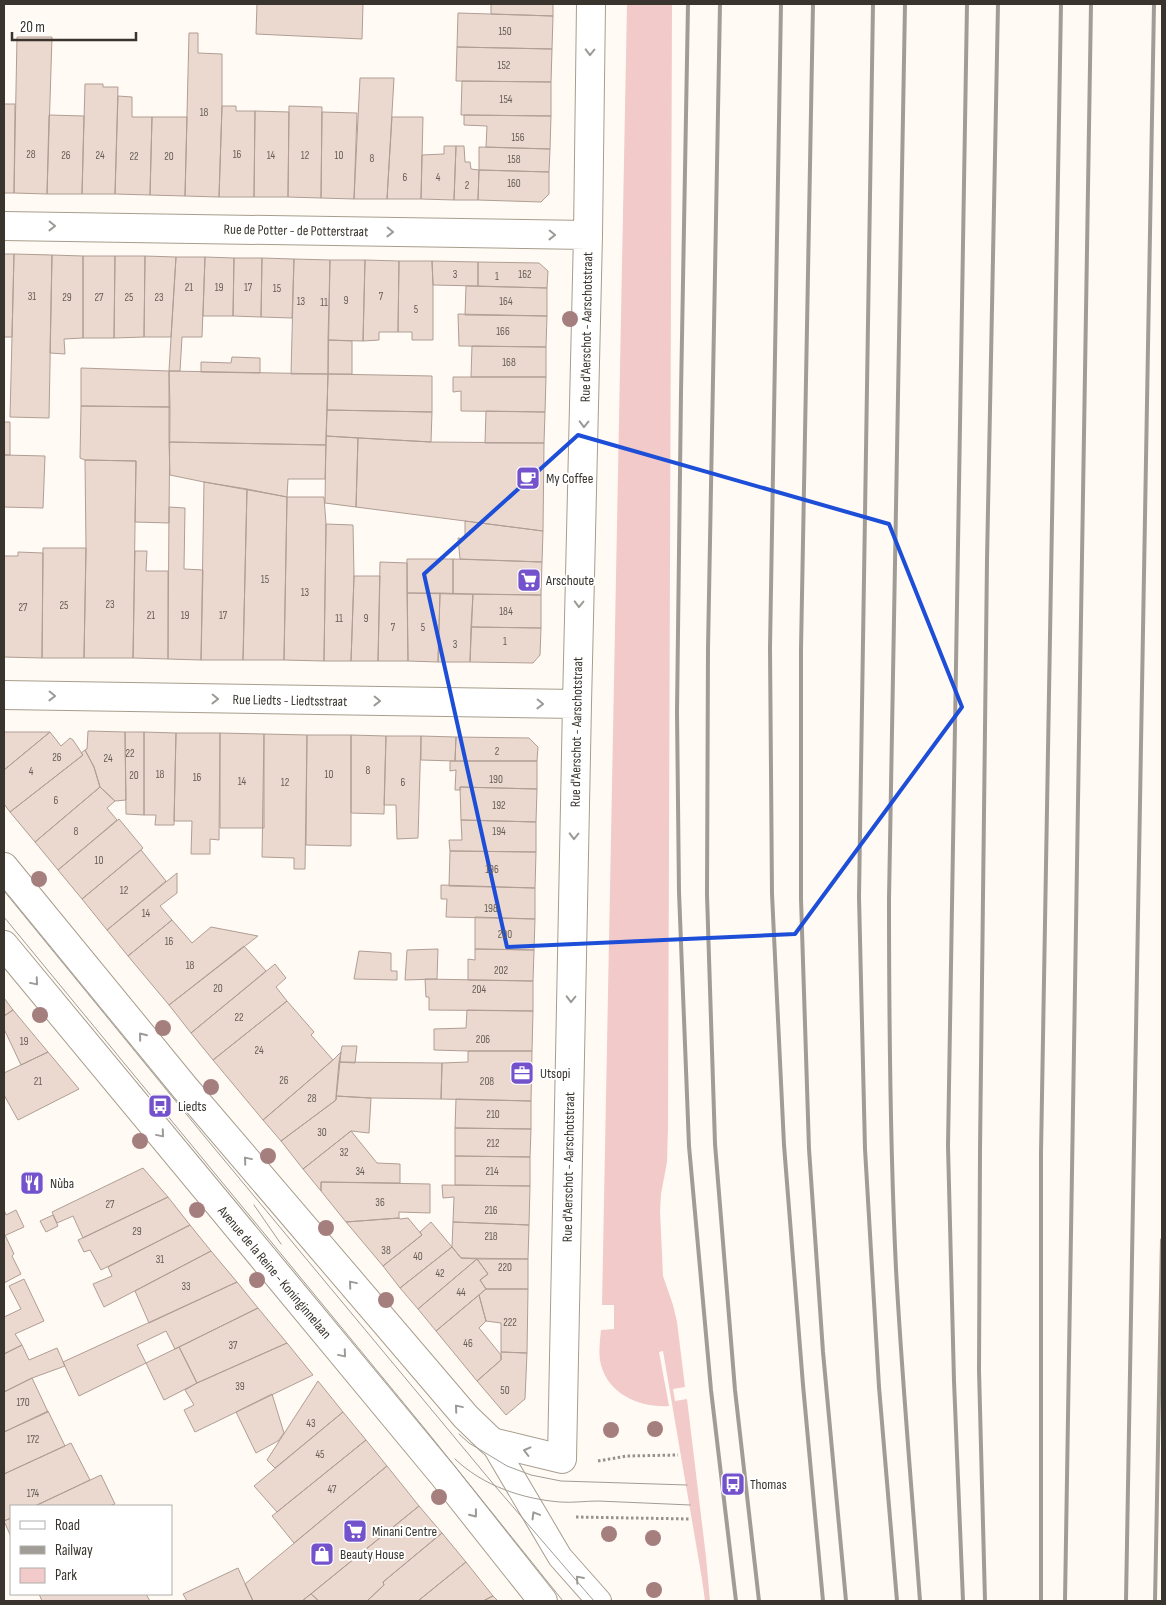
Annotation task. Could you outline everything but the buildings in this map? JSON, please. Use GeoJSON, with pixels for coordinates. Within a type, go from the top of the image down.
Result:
{"type":"FeatureCollection","features":[{"type":"Feature","properties":{"kind":"street","name":"Rue d'Aerschot - Aarschotstraat"},"geometry":{"type":"LineString","coordinates":[[492,1442],[562,1460],[588,235],[591,4]]}},
{"type":"Feature","properties":{"kind":"street","name":"Rue de Potter - de Potterstraat"},"geometry":{"type":"LineString","coordinates":[[4,226],[588,235]]}},
{"type":"Feature","properties":{"kind":"street","name":"Rue Liedts - Liedtsstraat"},"geometry":{"type":"LineString","coordinates":[[4,695],[577,704]]}},
{"type":"Feature","properties":{"kind":"street"},"geometry":{"type":"LineString","coordinates":[[4,867],[185,1088],[466,1417],[492,1442]]}},
{"type":"Feature","properties":{"kind":"street","name":"Avenue de la Reine - Koninginnelaan"},"geometry":{"type":"LineString","coordinates":[[4,945],[444,1476],[543,1601]]}},
{"type":"Feature","properties":{"kind":"lane"},"geometry":{"type":"LineString","coordinates":[[492,1442],[560,1557],[599,1601]]}},
{"type":"Feature","properties":{"kind":"path"},"geometry":{"type":"LineString","coordinates":[[596,1462],[627,1456],[678,1455]]}},
{"type":"Feature","properties":{"kind":"path"},"geometry":{"type":"LineString","coordinates":[[569,1517],[690,1519]]}},
{"type":"Feature","properties":{"kind":"highlighted area"},"geometry":{"type":"Polygon","coordinates":[[[578,435],[889,524],[962,707],[795,934],[507,947],[424,574],[578,435]]]}},
{"type":"Feature","properties":{"kind":"green space"},"geometry":{"type":"Polygon","coordinates":[[[627,4],[672,4],[668,1128],[667,1162],[660,1211],[663,1276],[677,1322],[685,1387],[673,1389],[675,1401],[687,1399],[710,1601],[705,1601],[663,1351],[659,1352],[669,1406],[648,1405],[637,1402],[619,1392],[605,1375],[600,1356],[601,1330],[614,1329],[614,1305],[602,1305],[627,4]]]}},
{"type":"Feature","properties":{"kind":"tram line"},"geometry":{"type":"LineString","coordinates":[[4,891],[205,1137],[495,1486],[594,1601]]}},
{"type":"Feature","properties":{"kind":"tram line"},"geometry":{"type":"LineString","coordinates":[[4,917],[425,1429],[563,1601]]}},
{"type":"Feature","properties":{"kind":"tram line"},"geometry":{"type":"LineString","coordinates":[[254,1205],[281,1244]]}},
{"type":"Feature","properties":{"kind":"tram line"},"geometry":{"type":"LineString","coordinates":[[459,1434],[469,1443],[507,1466],[531,1475],[561,1481],[687,1485]]}},
{"type":"Feature","properties":{"kind":"tram line"},"geometry":{"type":"LineString","coordinates":[[455,1459],[478,1477],[491,1484],[532,1498],[565,1502],[598,1501],[690,1505]]}},
{"type":"Feature","properties":{"kind":"railway"},"geometry":{"type":"LineString","coordinates":[[688,4],[677,712],[679,892],[689,1146],[711,1390],[736,1601]]}},
{"type":"Feature","properties":{"kind":"railway"},"geometry":{"type":"LineString","coordinates":[[720,4],[708,648],[707,895],[715,1144],[735,1390],[759,1601]]}},
{"type":"Feature","properties":{"kind":"railway"},"geometry":{"type":"LineString","coordinates":[[781,4],[770,648],[772,894],[784,1145],[803,1385],[823,1601]]}},
{"type":"Feature","properties":{"kind":"railway"},"geometry":{"type":"LineString","coordinates":[[813,4],[801,649],[801,899],[809,1149],[823,1352],[846,1601]]}},
{"type":"Feature","properties":{"kind":"railway"},"geometry":{"type":"LineString","coordinates":[[873,4],[859,897],[865,1149],[879,1387],[897,1601]]}},
{"type":"Feature","properties":{"kind":"railway"},"geometry":{"type":"LineString","coordinates":[[905,4],[889,899],[890,1038],[892,1177],[896,1269],[920,1601]]}},
{"type":"Feature","properties":{"kind":"railway"},"geometry":{"type":"LineString","coordinates":[[963,1601],[954,1381],[948,1146],[967,4]]}},
{"type":"Feature","properties":{"kind":"railway"},"geometry":{"type":"LineString","coordinates":[[985,1601],[979,1370],[980,1150],[987,560],[998,4]]}},
{"type":"Feature","properties":{"kind":"railway"},"geometry":{"type":"LineString","coordinates":[[1041,1601],[1041,1153],[1061,4]]}},
{"type":"Feature","properties":{"kind":"railway"},"geometry":{"type":"LineString","coordinates":[[1065,1601],[1091,4]]}},
{"type":"Feature","properties":{"kind":"railway"},"geometry":{"type":"LineString","coordinates":[[1126,1601],[1154,4]]}},
{"type":"Feature","properties":{"kind":"railway"},"geometry":{"type":"LineString","coordinates":[[1155,1601],[1162,1240]]}},
{"type":"Feature","properties":{"kind":"place","name":"My Coffee"},"geometry":{"type":"Point","coordinates":[528,478]}},
{"type":"Feature","properties":{"kind":"place","name":"Arschoute"},"geometry":{"type":"Point","coordinates":[529,580]}},
{"type":"Feature","properties":{"kind":"place","name":"Utsopi"},"geometry":{"type":"Point","coordinates":[522,1073]}},
{"type":"Feature","properties":{"kind":"place","name":"Liedts"},"geometry":{"type":"Point","coordinates":[160,1106]}},
{"type":"Feature","properties":{"kind":"place","name":"Nùba"},"geometry":{"type":"Point","coordinates":[32,1183]}},
{"type":"Feature","properties":{"kind":"place","name":"Thomas"},"geometry":{"type":"Point","coordinates":[733,1484]}},
{"type":"Feature","properties":{"kind":"place","name":"Minani Centre"},"geometry":{"type":"Point","coordinates":[355,1531]}},
{"type":"Feature","properties":{"kind":"place","name":"Beauty House"},"geometry":{"type":"Point","coordinates":[322,1554]}}]}
